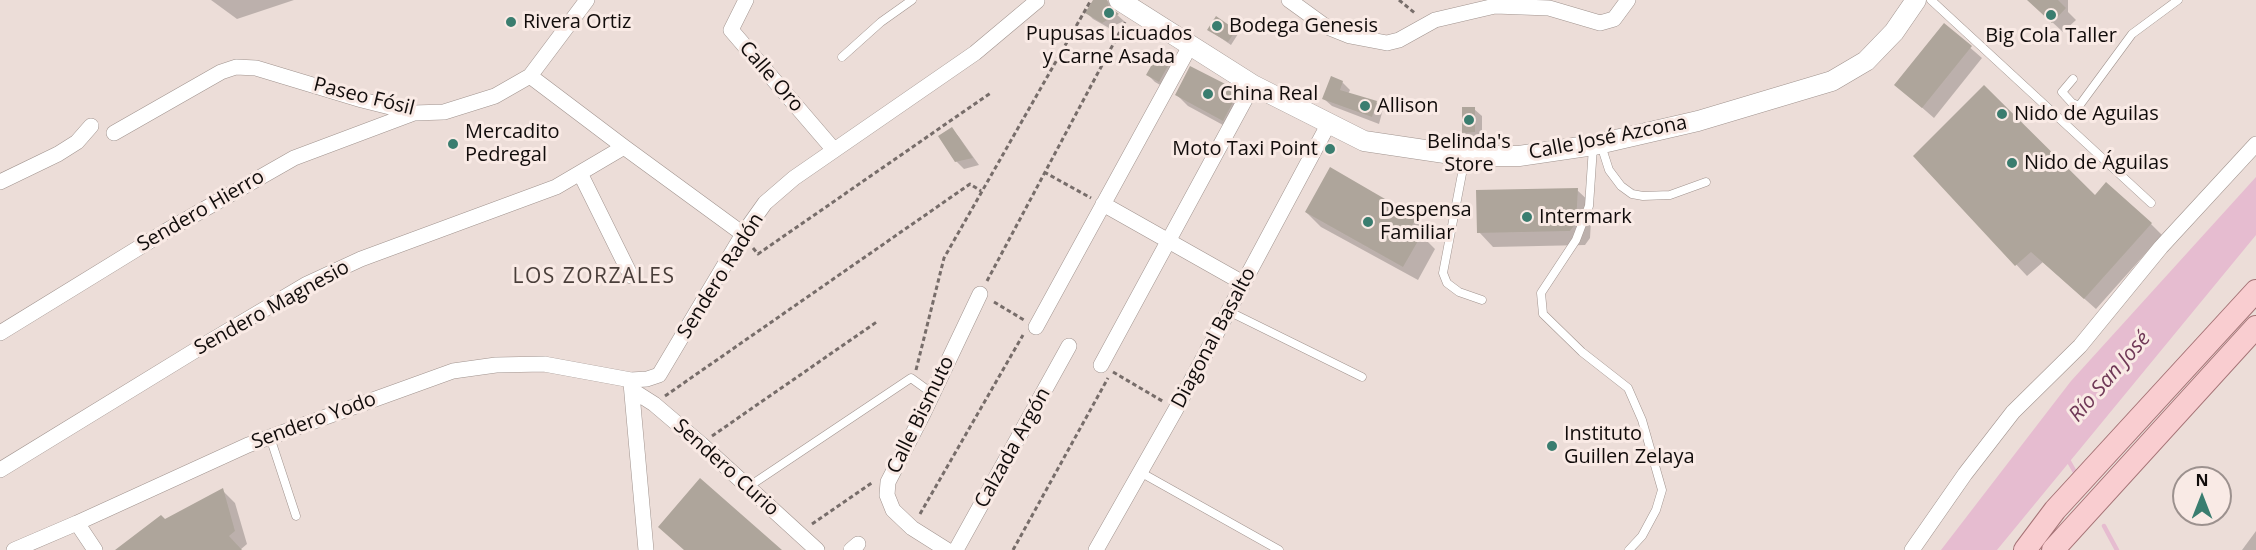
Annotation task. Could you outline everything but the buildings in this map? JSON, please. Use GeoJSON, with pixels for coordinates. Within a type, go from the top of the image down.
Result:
{"type":"FeatureCollection","features":[{"type":"Feature","properties":{"kind":"main road","name":"Calle José Azcona"},"geometry":{"type":"LineString","coordinates":[[1126,4],[1253,86],[1364,141],[1465,156],[1520,156],[1597,144],[1698,121],[1832,81],[1866,61],[1894,32],[1916,0]]}},
{"type":"Feature","properties":{"kind":"main road"},"geometry":{"type":"LineString","coordinates":[[2025,550],[2055,510],[2256,291]]}},
{"type":"Feature","properties":{"kind":"main road"},"geometry":{"type":"LineString","coordinates":[[2053,550],[2256,327]]}},
{"type":"Feature","properties":{"kind":"street","name":"Paseo Fósil"},"geometry":{"type":"LineString","coordinates":[[114,133],[221,72],[236,67],[256,68],[362,100],[414,112],[444,112],[495,96],[530,76],[587,0]]}},
{"type":"Feature","properties":{"kind":"street","name":"Calle Oro"},"geometry":{"type":"LineString","coordinates":[[746,0],[731,30],[834,150]]}},
{"type":"Feature","properties":{"kind":"street"},"geometry":{"type":"LineString","coordinates":[[1289,0],[1325,26],[1350,36],[1387,43],[1399,40],[1427,23],[1495,6],[1549,8],[1600,22],[1614,19],[1628,0]]}},
{"type":"Feature","properties":{"kind":"street","name":"Sendero Radón"},"geometry":{"type":"LineString","coordinates":[[632,385],[659,375],[743,234],[765,203],[794,178],[975,52],[1037,1]]}},
{"type":"Feature","properties":{"kind":"street"},"geometry":{"type":"LineString","coordinates":[[1030,330],[1190,46]]}},
{"type":"Feature","properties":{"kind":"street"},"geometry":{"type":"LineString","coordinates":[[530,76],[743,234]]}},
{"type":"Feature","properties":{"kind":"street"},"geometry":{"type":"LineString","coordinates":[[1106,368],[1168,241],[1253,86]]}},
{"type":"Feature","properties":{"kind":"street","name":"Sendero Hierro"},"geometry":{"type":"LineString","coordinates":[[0,333],[166,231],[294,158],[414,112]]}},
{"type":"Feature","properties":{"kind":"street","name":"Diagonal Basalto"},"geometry":{"type":"LineString","coordinates":[[1096,550],[1328,124]]}},
{"type":"Feature","properties":{"kind":"street"},"geometry":{"type":"LineString","coordinates":[[0,182],[58,154],[77,142],[91,126]]}},
{"type":"Feature","properties":{"kind":"street"},"geometry":{"type":"LineString","coordinates":[[1912,550],[1965,474],[2013,412],[2080,346],[2162,247],[2256,144]]}},
{"type":"Feature","properties":{"kind":"street","name":"Sendero Magnesio"},"geometry":{"type":"LineString","coordinates":[[0,470],[307,284],[361,259],[555,187],[624,147]]}},
{"type":"Feature","properties":{"kind":"street"},"geometry":{"type":"LineString","coordinates":[[580,173],[631,276]]}},
{"type":"Feature","properties":{"kind":"street"},"geometry":{"type":"LineString","coordinates":[[1103,204],[1243,283]]}},
{"type":"Feature","properties":{"kind":"street","name":"Calle Bismuto"},"geometry":{"type":"LineString","coordinates":[[946,550],[912,528],[893,510],[887,495],[888,482],[980,294]]}},
{"type":"Feature","properties":{"kind":"street","name":"Calzada Argón"},"geometry":{"type":"LineString","coordinates":[[956,550],[1069,346]]}},
{"type":"Feature","properties":{"kind":"street","name":"Sendero Yodo"},"geometry":{"type":"LineString","coordinates":[[14,550],[248,445],[453,371],[496,365],[544,364],[632,385]]}},
{"type":"Feature","properties":{"kind":"street"},"geometry":{"type":"LineString","coordinates":[[632,385],[646,550]]}},
{"type":"Feature","properties":{"kind":"street","name":"Sendero Curio"},"geometry":{"type":"LineString","coordinates":[[632,385],[701,444],[817,550]]}},
{"type":"Feature","properties":{"kind":"street"},"geometry":{"type":"LineString","coordinates":[[77,523],[95,550]]}},
{"type":"Feature","properties":{"kind":"lane"},"geometry":{"type":"LineString","coordinates":[[842,57],[881,22],[912,0]]}},
{"type":"Feature","properties":{"kind":"lane"},"geometry":{"type":"LineString","coordinates":[[1931,0],[2151,203]]}},
{"type":"Feature","properties":{"kind":"lane"},"geometry":{"type":"LineString","coordinates":[[2073,79],[2062,92],[2072,103],[2079,106],[2132,34],[2178,0]]}},
{"type":"Feature","properties":{"kind":"lane"},"geometry":{"type":"LineString","coordinates":[[1597,144],[1609,170],[1621,186],[1632,194],[1670,195],[1706,182]]}},
{"type":"Feature","properties":{"kind":"lane"},"geometry":{"type":"LineString","coordinates":[[1597,144],[1589,206],[1576,240],[1541,293],[1543,314],[1582,352],[1628,388],[1641,420],[1662,490],[1652,519],[1642,536],[1629,550]]}},
{"type":"Feature","properties":{"kind":"lane"},"geometry":{"type":"LineString","coordinates":[[1465,156],[1443,273],[1447,283],[1459,292],[1482,300]]}},
{"type":"Feature","properties":{"kind":"lane"},"geometry":{"type":"LineString","coordinates":[[1228,311],[1362,377]]}},
{"type":"Feature","properties":{"kind":"lane"},"geometry":{"type":"LineString","coordinates":[[748,487],[911,378],[933,394]]}},
{"type":"Feature","properties":{"kind":"lane"},"geometry":{"type":"LineString","coordinates":[[270,437],[296,516]]}},
{"type":"Feature","properties":{"kind":"lane"},"geometry":{"type":"LineString","coordinates":[[1140,472],[1279,550]]}},
{"type":"Feature","properties":{"kind":"path"},"geometry":{"type":"LineString","coordinates":[[911,378],[918,366],[944,258],[1090,0]]}},
{"type":"Feature","properties":{"kind":"path"},"geometry":{"type":"LineString","coordinates":[[1399,0],[1427,23]]}},
{"type":"Feature","properties":{"kind":"path"},"geometry":{"type":"LineString","coordinates":[[980,294],[1109,51],[1126,4]]}},
{"type":"Feature","properties":{"kind":"path"},"geometry":{"type":"LineString","coordinates":[[743,234],[758,254],[992,92]]}},
{"type":"Feature","properties":{"kind":"path"},"geometry":{"type":"LineString","coordinates":[[1044,172],[1103,204]]}},
{"type":"Feature","properties":{"kind":"path"},"geometry":{"type":"LineString","coordinates":[[654,404],[970,184],[981,191]]}},
{"type":"Feature","properties":{"kind":"path"},"geometry":{"type":"LineString","coordinates":[[701,444],[878,321]]}},
{"type":"Feature","properties":{"kind":"path"},"geometry":{"type":"LineString","coordinates":[[912,528],[1030,330]]}},
{"type":"Feature","properties":{"kind":"path"},"geometry":{"type":"LineString","coordinates":[[1013,550],[1106,368]]}},
{"type":"Feature","properties":{"kind":"path"},"geometry":{"type":"LineString","coordinates":[[799,534],[894,467]]}},
{"type":"Feature","properties":{"kind":"water","name":"Río San José"},"geometry":{"type":"Polygon","coordinates":[[[2256,177],[2256,235],[1997,550],[1941,550],[2071,381],[2256,177]]]}},
{"type":"Feature","properties":{"kind":"waterway"},"geometry":{"type":"LineString","coordinates":[[2067,458],[2076,474]]}},
{"type":"Feature","properties":{"kind":"waterway"},"geometry":{"type":"LineString","coordinates":[[2104,526],[2117,550]]}},
{"type":"Feature","properties":{"kind":"place","name":"Pupusas Licuados y Carne Asada"},"geometry":{"type":"Point","coordinates":[1109,13]}},
{"type":"Feature","properties":{"kind":"place","name":"Big Cola Taller"},"geometry":{"type":"Point","coordinates":[2051,15]}},
{"type":"Feature","properties":{"kind":"place","name":"Rivera Ortiz"},"geometry":{"type":"Point","coordinates":[511,22]}},
{"type":"Feature","properties":{"kind":"place","name":"Bodega Genesis"},"geometry":{"type":"Point","coordinates":[1217,26]}},
{"type":"Feature","properties":{"kind":"place","name":"China Real"},"geometry":{"type":"Point","coordinates":[1208,94]}},
{"type":"Feature","properties":{"kind":"place","name":"Allison"},"geometry":{"type":"Point","coordinates":[1365,106]}},
{"type":"Feature","properties":{"kind":"place","name":"Nido de Aguilas"},"geometry":{"type":"Point","coordinates":[2002,114]}},
{"type":"Feature","properties":{"kind":"place","name":"Belinda's Store"},"geometry":{"type":"Point","coordinates":[1469,120]}},
{"type":"Feature","properties":{"kind":"place","name":"Mercadito Pedregal"},"geometry":{"type":"Point","coordinates":[453,144]}},
{"type":"Feature","properties":{"kind":"place","name":"Moto Taxi Point"},"geometry":{"type":"Point","coordinates":[1330,149]}},
{"type":"Feature","properties":{"kind":"place","name":"Nido de Águilas"},"geometry":{"type":"Point","coordinates":[2012,163]}},
{"type":"Feature","properties":{"kind":"place","name":"Intermark"},"geometry":{"type":"Point","coordinates":[1527,217]}},
{"type":"Feature","properties":{"kind":"place","name":"Despensa Familiar"},"geometry":{"type":"Point","coordinates":[1368,222]}},
{"type":"Feature","properties":{"kind":"place","name":"Instituto Guillen Zelaya"},"geometry":{"type":"Point","coordinates":[1552,446]}},
{"type":"Feature","properties":{"kind":"district","name":"LOS ZORZALES"},"geometry":{"type":"Point","coordinates":[594,277]}}]}
